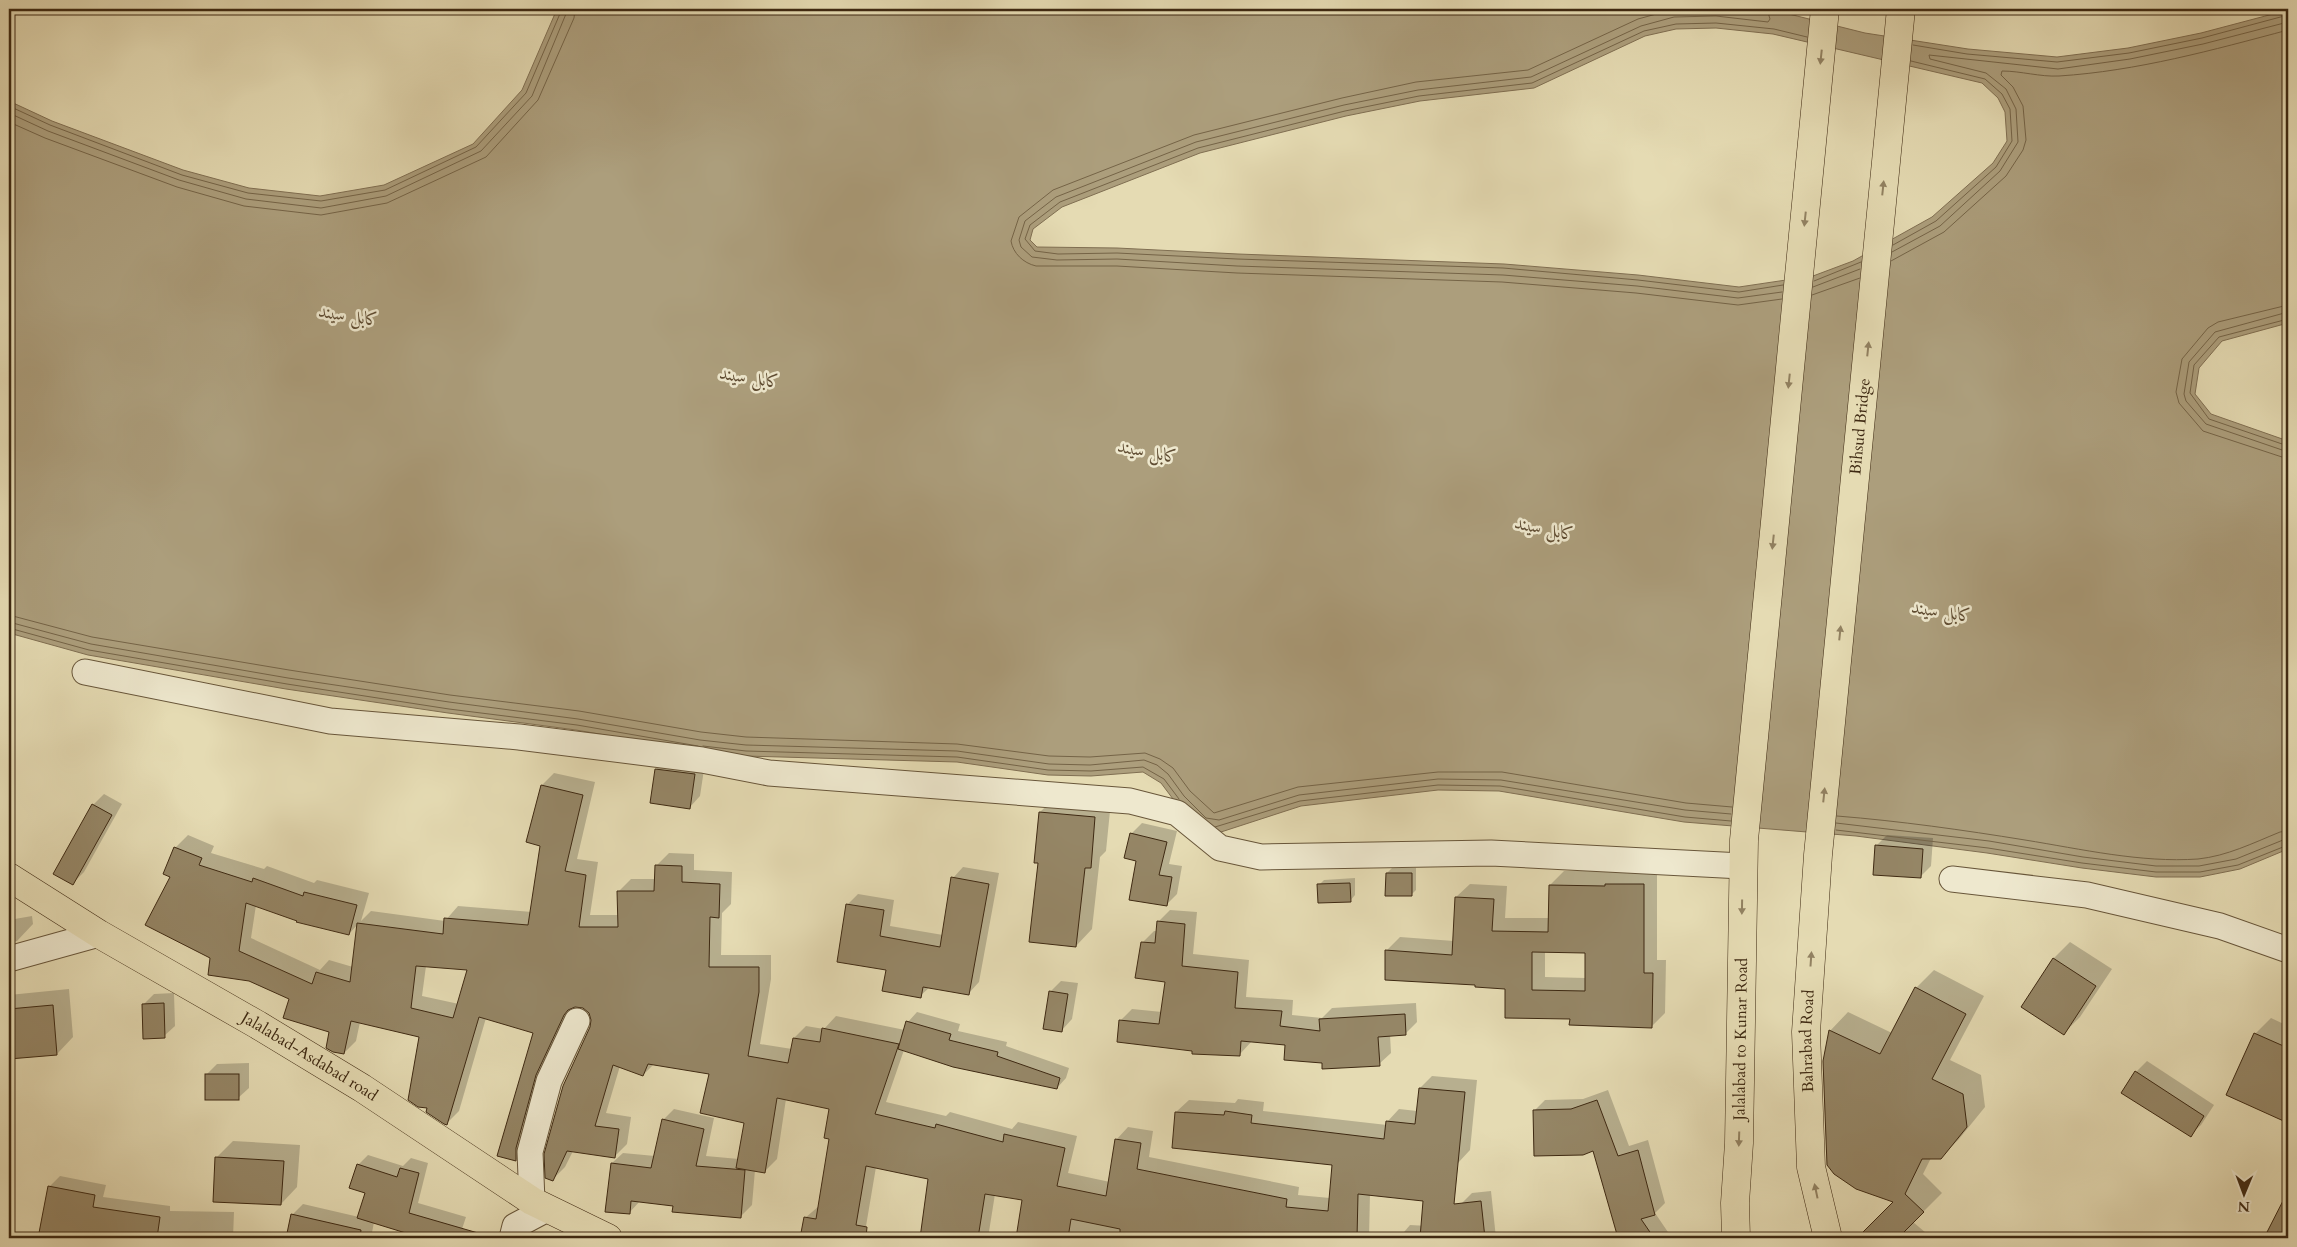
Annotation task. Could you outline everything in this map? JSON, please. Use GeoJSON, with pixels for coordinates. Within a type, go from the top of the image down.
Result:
{"type":"FeatureCollection","features":[{"type":"Feature","properties":{"kind":"main road","name":"Jalalabad to Kunar Road"},"geometry":{"type":"LineString","coordinates":[[1736,1238],[1735,1203],[1739,1143],[1743,853],[1825,9]]}},
{"type":"Feature","properties":{"kind":"main road","name":"Bihsud Bridge"},"geometry":{"type":"LineString","coordinates":[[1820,843],[1901,9]]}},
{"type":"Feature","properties":{"kind":"main road","name":"Bahrabad Road"},"geometry":{"type":"LineString","coordinates":[[1820,843],[1806,1032],[1812,1167],[1828,1238]]}},
{"type":"Feature","properties":{"kind":"main road","name":"Jalalabad-Asdabad road"},"geometry":{"type":"LineString","coordinates":[[9,877],[99,934],[258,1025],[362,1088],[540,1205],[608,1238]]}},
{"type":"Feature","properties":{"kind":"street"},"geometry":{"type":"LineString","coordinates":[[84,672],[330,721],[519,736],[702,760],[769,773],[1130,801],[1177,813],[1220,848],[1261,857],[1491,853],[1743,853]]}},
{"type":"Feature","properties":{"kind":"street"},"geometry":{"type":"LineString","coordinates":[[1952,879],[2087,895],[2220,926],[2288,950]]}},
{"type":"Feature","properties":{"kind":"street"},"geometry":{"type":"LineString","coordinates":[[9,959],[99,934]]}},
{"type":"Feature","properties":{"kind":"street"},"geometry":{"type":"LineString","coordinates":[[512,1238],[516,1226],[540,1205],[530,1152],[549,1081],[577,1021]]}},
{"type":"Feature","properties":{"kind":"water","name":"کابل سيند"},"geometry":{"type":"Polygon","coordinates":[[[557,9],[1769,9],[1865,33],[1968,49],[2057,57],[2128,48],[2201,33],[2288,10],[2288,323],[2222,341],[2199,368],[2195,394],[2211,414],[2288,441],[2288,849],[2240,869],[2200,877],[2156,877],[1856,836],[1684,822],[1499,791],[1438,790],[1301,806],[1221,832],[1210,831],[1176,803],[1161,783],[1143,772],[1091,776],[1048,775],[957,762],[745,756],[698,751],[576,730],[286,689],[88,655],[9,633],[9,101],[52,121],[183,170],[249,188],[320,196],[384,185],[473,144],[522,90],[557,9]],[[1716,28],[1676,29],[1645,36],[1534,88],[1420,101],[1346,116],[1200,153],[1062,207],[1033,229],[1030,240],[1037,247],[1117,248],[1504,264],[1638,275],[1739,287],[1813,276],[1853,261],[1932,217],[1993,163],[2007,141],[2005,112],[1998,98],[1982,83],[1773,34],[1716,28]]]}},
{"type":"Feature","properties":{"kind":"building"},"geometry":{"type":"Polygon","coordinates":[[[655,769],[695,774],[690,809],[650,803],[655,769]]]}},
{"type":"Feature","properties":{"kind":"building"},"geometry":{"type":"Polygon","coordinates":[[[541,785],[583,795],[565,871],[586,875],[579,927],[618,927],[617,891],[654,891],[655,865],[682,866],[682,882],[720,884],[719,918],[710,917],[709,967],[759,967],[759,992],[748,1056],[788,1063],[793,1038],[820,1042],[822,1028],[899,1044],[875,1114],[935,1128],[936,1124],[1003,1142],[1004,1134],[1065,1148],[1057,1186],[1106,1196],[1115,1139],[1141,1143],[1137,1169],[1287,1199],[1286,1207],[1328,1211],[1332,1165],[1172,1148],[1175,1112],[1224,1115],[1225,1111],[1252,1115],[1251,1123],[1384,1139],[1386,1121],[1415,1124],[1419,1088],[1465,1092],[1454,1204],[1481,1201],[1485,1238],[1420,1238],[1423,1201],[1358,1194],[1357,1238],[1120,1238],[1120,1229],[1071,1219],[1068,1238],[1016,1238],[1022,1200],[985,1194],[978,1238],[920,1238],[928,1179],[866,1166],[856,1225],[867,1227],[866,1238],[800,1238],[804,1217],[816,1219],[829,1139],[824,1138],[829,1109],[777,1098],[765,1173],[736,1168],[744,1123],[700,1113],[709,1074],[648,1064],[643,1076],[613,1065],[595,1126],[619,1129],[615,1158],[567,1151],[553,1181],[545,1178],[544,1154],[563,1086],[590,1027],[589,1013],[583,1008],[575,1007],[568,1010],[564,1015],[536,1075],[516,1148],[516,1161],[497,1156],[533,1033],[479,1017],[447,1125],[426,1112],[427,1108],[418,1107],[408,1100],[419,1037],[351,1021],[344,1054],[333,1052],[326,1048],[329,1032],[283,1018],[289,999],[249,981],[208,975],[210,958],[145,925],[170,877],[163,874],[174,847],[202,858],[199,865],[252,882],[253,878],[303,896],[304,892],[357,905],[349,935],[296,922],[246,903],[239,951],[312,984],[316,972],[350,982],[357,923],[443,934],[444,918],[528,925],[540,846],[526,842],[541,785]],[[416,966],[411,1008],[453,1018],[467,970],[416,966]]]}},
{"type":"Feature","properties":{"kind":"building"},"geometry":{"type":"Polygon","coordinates":[[[92,804],[112,815],[73,885],[53,874],[92,804]]]}},
{"type":"Feature","properties":{"kind":"building"},"geometry":{"type":"Polygon","coordinates":[[[1039,812],[1095,817],[1091,868],[1085,868],[1076,947],[1029,942],[1038,863],[1034,863],[1039,812]]]}},
{"type":"Feature","properties":{"kind":"building"},"geometry":{"type":"Polygon","coordinates":[[[1130,833],[1167,842],[1159,875],[1172,877],[1167,906],[1129,900],[1136,861],[1124,858],[1130,833]]]}},
{"type":"Feature","properties":{"kind":"building"},"geometry":{"type":"Polygon","coordinates":[[[1875,845],[1923,849],[1921,878],[1873,875],[1875,845]]]}},
{"type":"Feature","properties":{"kind":"building"},"geometry":{"type":"Polygon","coordinates":[[[1386,873],[1412,873],[1412,896],[1385,896],[1386,873]]]}},
{"type":"Feature","properties":{"kind":"building"},"geometry":{"type":"Polygon","coordinates":[[[951,877],[989,884],[969,995],[923,987],[921,998],[882,991],[886,970],[837,962],[846,904],[884,910],[880,936],[940,947],[951,877]]]}},
{"type":"Feature","properties":{"kind":"building"},"geometry":{"type":"Polygon","coordinates":[[[1350,883],[1351,902],[1318,903],[1317,884],[1350,883]]]}},
{"type":"Feature","properties":{"kind":"building"},"geometry":{"type":"Polygon","coordinates":[[[1605,884],[1644,884],[1644,973],[1653,973],[1652,1028],[1569,1025],[1570,1019],[1505,1018],[1505,989],[1475,987],[1475,985],[1385,980],[1385,950],[1452,955],[1455,897],[1494,899],[1492,931],[1548,932],[1549,885],[1605,886],[1605,884]],[[1532,952],[1532,990],[1585,991],[1585,953],[1532,952]]]}},
{"type":"Feature","properties":{"kind":"building"},"geometry":{"type":"Polygon","coordinates":[[[1157,921],[1185,924],[1182,966],[1238,972],[1235,1008],[1282,1011],[1280,1026],[1320,1031],[1319,1019],[1405,1014],[1406,1035],[1378,1037],[1380,1066],[1322,1069],[1322,1063],[1284,1060],[1285,1045],[1241,1041],[1240,1056],[1192,1054],[1192,1051],[1117,1042],[1119,1020],[1159,1024],[1165,982],[1135,978],[1141,942],[1155,943],[1157,921]]]}},
{"type":"Feature","properties":{"kind":"building"},"geometry":{"type":"Polygon","coordinates":[[[2053,958],[2096,986],[2064,1035],[2021,1007],[2053,958]]]}},
{"type":"Feature","properties":{"kind":"building"},"geometry":{"type":"Polygon","coordinates":[[[1915,987],[1966,1014],[1932,1079],[1963,1094],[1967,1127],[1941,1159],[1922,1159],[1905,1194],[1924,1212],[1898,1238],[1857,1238],[1893,1202],[1856,1189],[1834,1174],[1827,1165],[1823,1061],[1829,1030],[1880,1054],[1915,987]]]}},
{"type":"Feature","properties":{"kind":"building"},"geometry":{"type":"Polygon","coordinates":[[[1049,991],[1068,994],[1062,1032],[1043,1029],[1049,991]]]}},
{"type":"Feature","properties":{"kind":"building"},"geometry":{"type":"Polygon","coordinates":[[[164,1003],[165,1038],[143,1039],[142,1004],[164,1003]]]}},
{"type":"Feature","properties":{"kind":"building"},"geometry":{"type":"Polygon","coordinates":[[[53,1005],[57,1055],[9,1059],[9,1009],[53,1005]]]}},
{"type":"Feature","properties":{"kind":"building"},"geometry":{"type":"Polygon","coordinates":[[[906,1021],[951,1034],[949,1040],[998,1052],[997,1056],[1060,1078],[1057,1089],[953,1067],[898,1049],[906,1021]]]}},
{"type":"Feature","properties":{"kind":"building"},"geometry":{"type":"Polygon","coordinates":[[[2254,1033],[2288,1048],[2288,1123],[2226,1095],[2254,1033]]]}},
{"type":"Feature","properties":{"kind":"building"},"geometry":{"type":"Polygon","coordinates":[[[2135,1071],[2204,1116],[2191,1137],[2121,1093],[2135,1071]]]}},
{"type":"Feature","properties":{"kind":"building"},"geometry":{"type":"Polygon","coordinates":[[[205,1074],[239,1074],[239,1100],[205,1100],[205,1074]]]}},
{"type":"Feature","properties":{"kind":"building"},"geometry":{"type":"Polygon","coordinates":[[[1597,1100],[1618,1156],[1638,1150],[1655,1215],[1641,1219],[1654,1238],[1618,1238],[1593,1151],[1583,1155],[1534,1156],[1533,1110],[1571,1109],[1597,1100]]]}},
{"type":"Feature","properties":{"kind":"building"},"geometry":{"type":"Polygon","coordinates":[[[662,1119],[704,1129],[696,1166],[745,1170],[741,1218],[672,1212],[673,1206],[631,1201],[630,1214],[605,1212],[611,1163],[651,1168],[662,1119]]]}},
{"type":"Feature","properties":{"kind":"building"},"geometry":{"type":"Polygon","coordinates":[[[215,1157],[284,1161],[281,1205],[213,1202],[215,1157]]]}},
{"type":"Feature","properties":{"kind":"building"},"geometry":{"type":"Polygon","coordinates":[[[357,1164],[397,1177],[400,1168],[419,1173],[409,1213],[478,1233],[477,1238],[422,1238],[357,1218],[365,1193],[349,1188],[357,1164]]]}},
{"type":"Feature","properties":{"kind":"building"},"geometry":{"type":"Polygon","coordinates":[[[48,1186],[95,1195],[93,1207],[160,1217],[157,1238],[38,1238],[48,1186]]]}},
{"type":"Feature","properties":{"kind":"building"},"geometry":{"type":"Polygon","coordinates":[[[2288,1191],[2288,1238],[2264,1238],[2288,1191]]]}},
{"type":"Feature","properties":{"kind":"building"},"geometry":{"type":"Polygon","coordinates":[[[291,1214],[361,1230],[360,1238],[286,1238],[291,1214]]]}}]}
